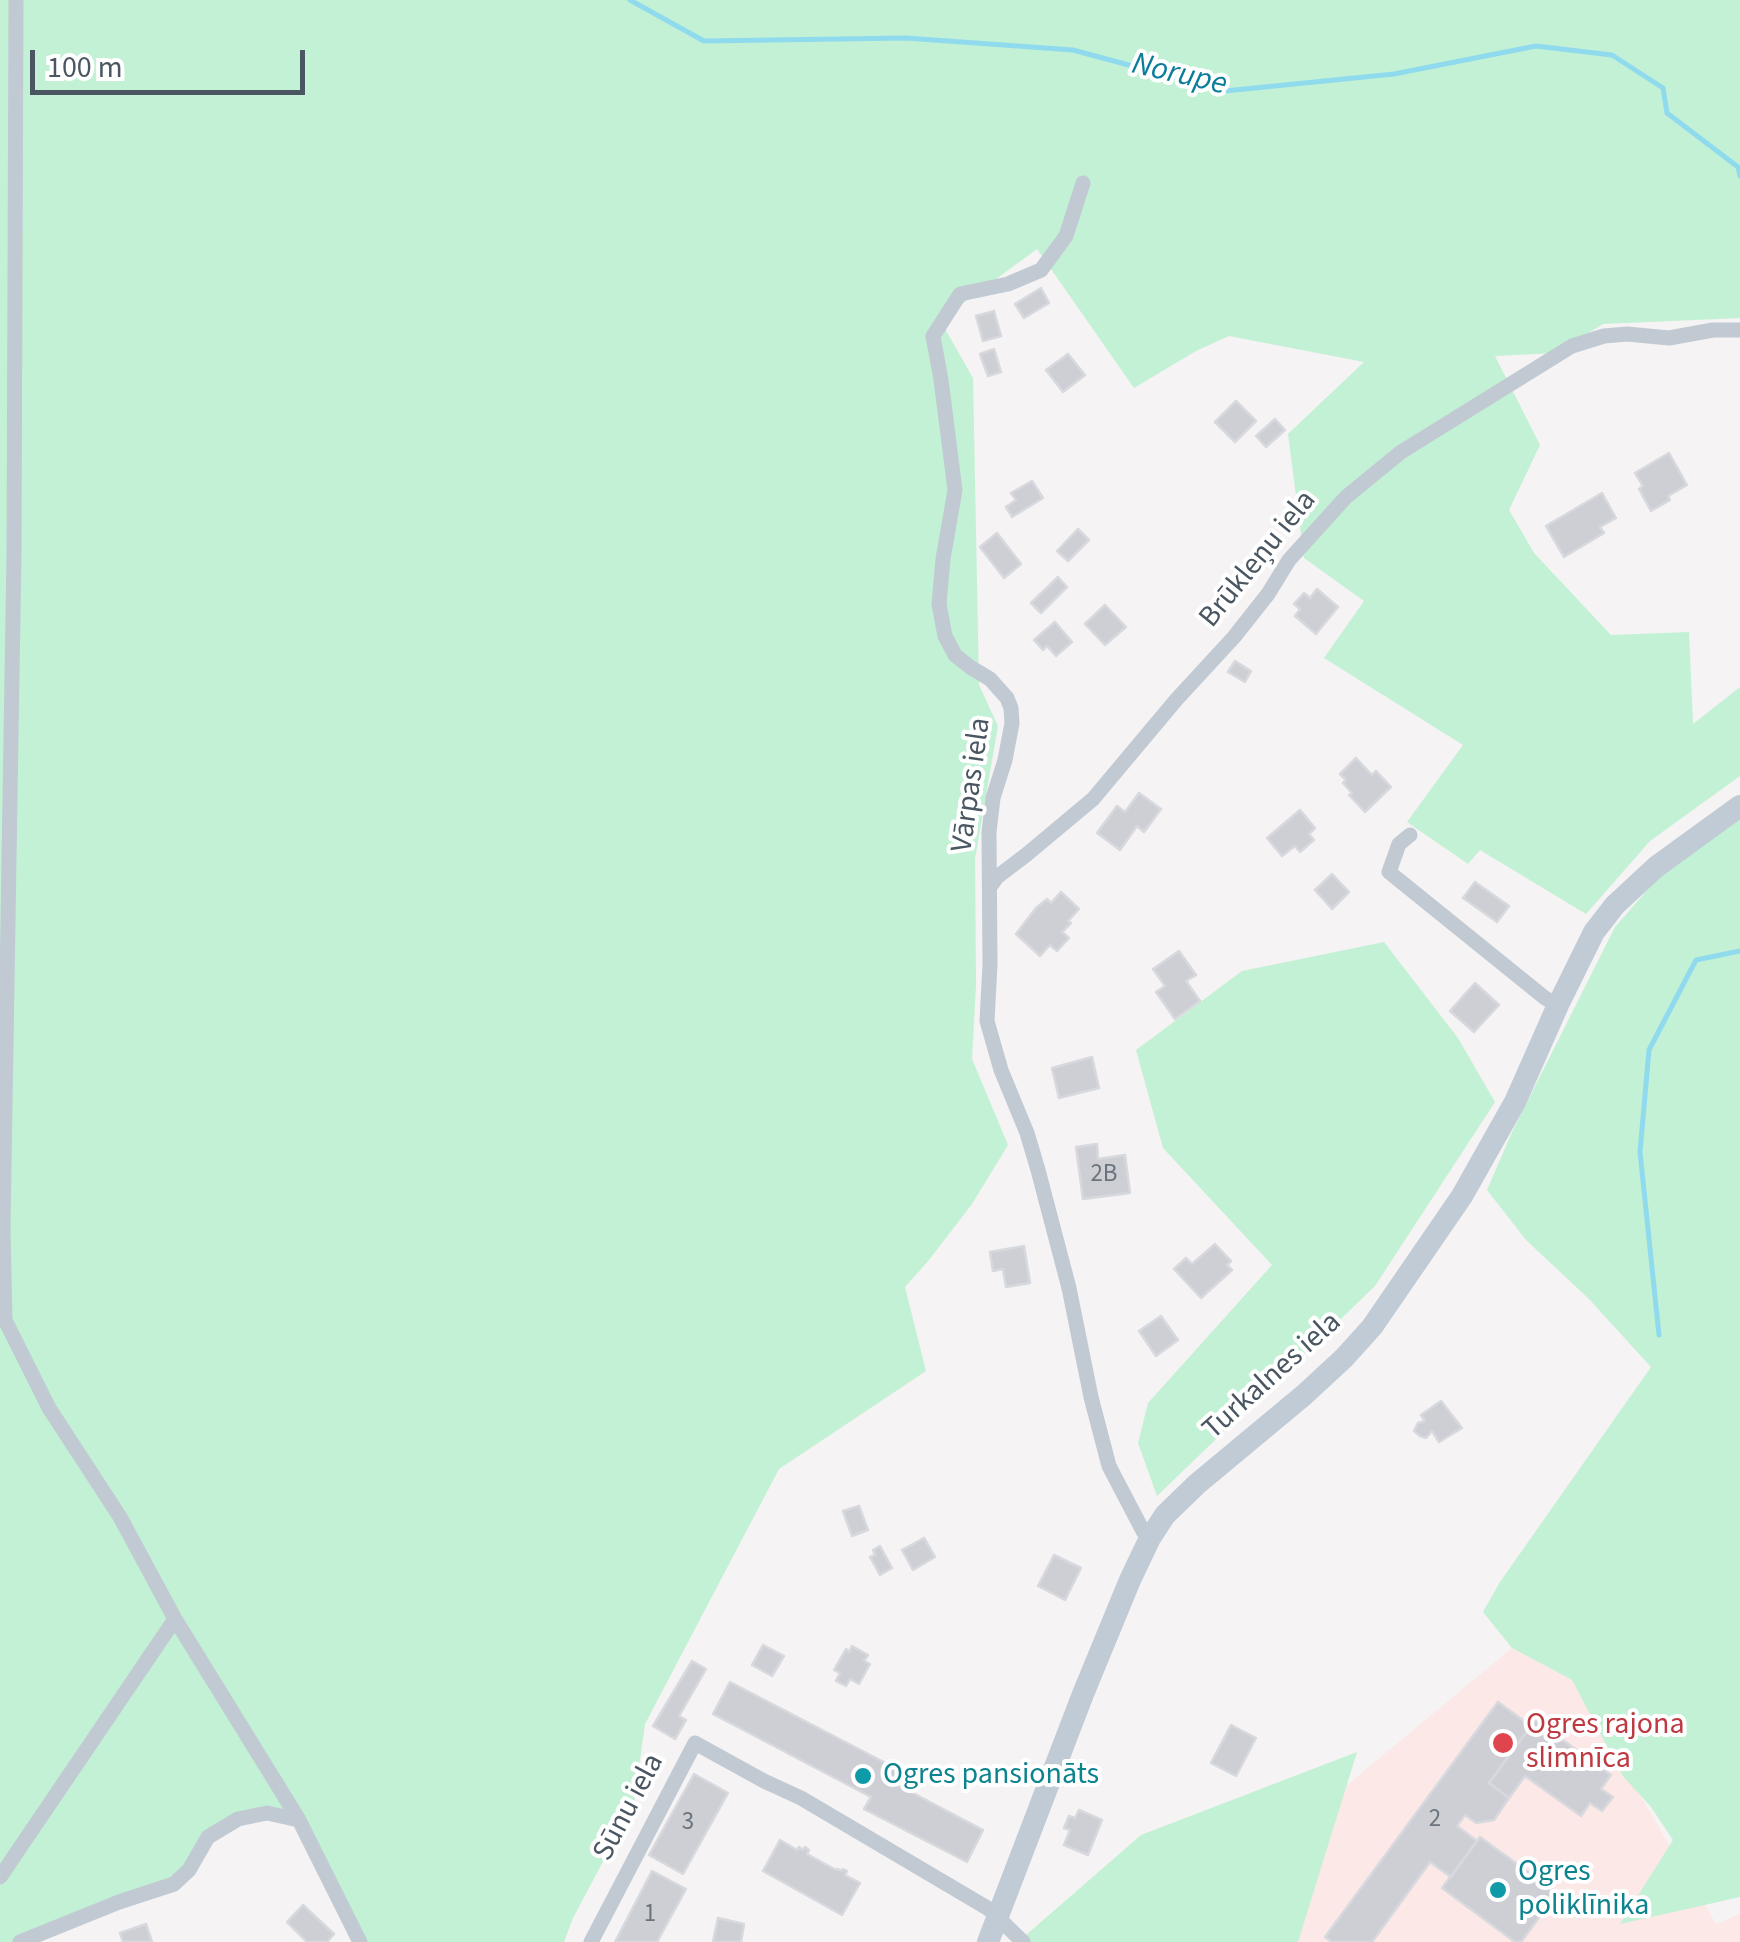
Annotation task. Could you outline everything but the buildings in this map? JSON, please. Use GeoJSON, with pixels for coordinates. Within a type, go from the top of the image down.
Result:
{"type":"FeatureCollection","features":[{"type":"Feature","properties":{"kind":"main road","name":"Turkalnes iela"},"geometry":{"type":"LineString","coordinates":[[988,1942],[1082,1694],[1130,1580],[1165,1515],[1304,1395],[1372,1327],[1462,1196],[1515,1102],[1594,932],[1614,905],[1656,868],[1740,806]]}},
{"type":"Feature","properties":{"kind":"street"},"geometry":{"type":"LineString","coordinates":[[16,0],[14,552],[4,1320],[48,1408],[120,1517],[175,1618],[299,1820],[360,1942]]}},
{"type":"Feature","properties":{"kind":"street","name":"Vārpas iela"},"geometry":{"type":"LineString","coordinates":[[1083,184],[1066,236],[1041,270],[1008,284],[960,294],[933,336],[955,490],[939,589],[945,636],[955,656],[990,679],[1011,708],[1012,723],[993,798],[989,832],[987,1021],[1028,1132],[1110,1466],[1142,1531],[1150,1538]]}},
{"type":"Feature","properties":{"kind":"street","name":"Brūkleņu iela"},"geometry":{"type":"LineString","coordinates":[[990,886],[1093,799],[1234,637],[1289,560],[1346,497],[1401,452],[1572,346],[1604,336],[1670,338],[1713,330],[1740,330]]}},
{"type":"Feature","properties":{"kind":"street"},"geometry":{"type":"LineString","coordinates":[[1410,835],[1399,844],[1390,872],[1558,1005]]}},
{"type":"Feature","properties":{"kind":"street"},"geometry":{"type":"LineString","coordinates":[[0,1877],[175,1618]]}},
{"type":"Feature","properties":{"kind":"street","name":"Sūnu iela"},"geometry":{"type":"LineString","coordinates":[[591,1942],[695,1742],[801,1798],[998,1916]]}},
{"type":"Feature","properties":{"kind":"street"},"geometry":{"type":"LineString","coordinates":[[20,1942],[174,1884],[189,1870],[208,1837],[238,1820],[268,1813],[299,1820]]}},
{"type":"Feature","properties":{"kind":"street"},"geometry":{"type":"LineString","coordinates":[[998,1916],[1023,1942]]}},
{"type":"Feature","properties":{"kind":"shaded area","name":"Ogres rajona slimnīca"},"geometry":{"type":"Polygon","coordinates":[[[1512,1648],[1572,1680],[1716,1924],[1740,1914],[1740,1942],[1250,1942],[1208,1901],[1512,1648]]]}},
{"type":"Feature","properties":{"kind":"green space"},"geometry":{"type":"Polygon","coordinates":[[[0,0],[1740,0],[1740,318],[1603,324],[1556,353],[1495,356],[1540,445],[1509,510],[1534,553],[1611,635],[1689,632],[1693,724],[1740,687],[1740,776],[1650,841],[1586,914],[1480,850],[1468,864],[1407,822],[1463,745],[1324,658],[1364,601],[1304,558],[1288,434],[1364,362],[1229,336],[1134,388],[1037,249],[940,320],[973,378],[979,685],[998,726],[975,859],[972,1059],[1008,1145],[972,1204],[905,1287],[926,1371],[779,1469],[645,1724],[634,1803],[564,1942],[360,1942],[292,1817],[222,1827],[189,1870],[20,1942],[0,1942],[0,0]]]}},
{"type":"Feature","properties":{"kind":"green space"},"geometry":{"type":"Polygon","coordinates":[[[1740,812],[1740,1897],[1620,1924],[1673,1840],[1651,1807],[1622,1775],[1572,1680],[1512,1648],[1483,1612],[1651,1367],[1589,1299],[1526,1240],[1487,1190],[1615,927],[1672,862],[1740,812]]]}},
{"type":"Feature","properties":{"kind":"green space"},"geometry":{"type":"Polygon","coordinates":[[[1384,942],[1458,1038],[1495,1102],[1375,1286],[1157,1496],[1138,1443],[1148,1403],[1272,1265],[1163,1148],[1136,1050],[1242,971],[1384,942]]]}},
{"type":"Feature","properties":{"kind":"green space"},"geometry":{"type":"Polygon","coordinates":[[[1357,1752],[1298,1942],[1018,1942],[1141,1835],[1357,1752]]]}},
{"type":"Feature","properties":{"kind":"waterway","name":"Norupe"},"geometry":{"type":"LineString","coordinates":[[630,0],[704,41],[906,38],[1073,50],[1225,91],[1394,74],[1536,46],[1612,55],[1663,88],[1667,113],[1738,167],[1740,176]]}},
{"type":"Feature","properties":{"kind":"waterway"},"geometry":{"type":"LineString","coordinates":[[1659,1335],[1640,1152],[1649,1050],[1696,960],[1740,951]]}},
{"type":"Feature","properties":{"kind":"place","name":"Ogres rajona slimnīca"},"geometry":{"type":"Point","coordinates":[1503,1743]}},
{"type":"Feature","properties":{"kind":"place","name":"Ogres pansionāts"},"geometry":{"type":"Point","coordinates":[863,1776]}},
{"type":"Feature","properties":{"kind":"place","name":"Ogres poliklīnika"},"geometry":{"type":"Point","coordinates":[1498,1890]}}]}
